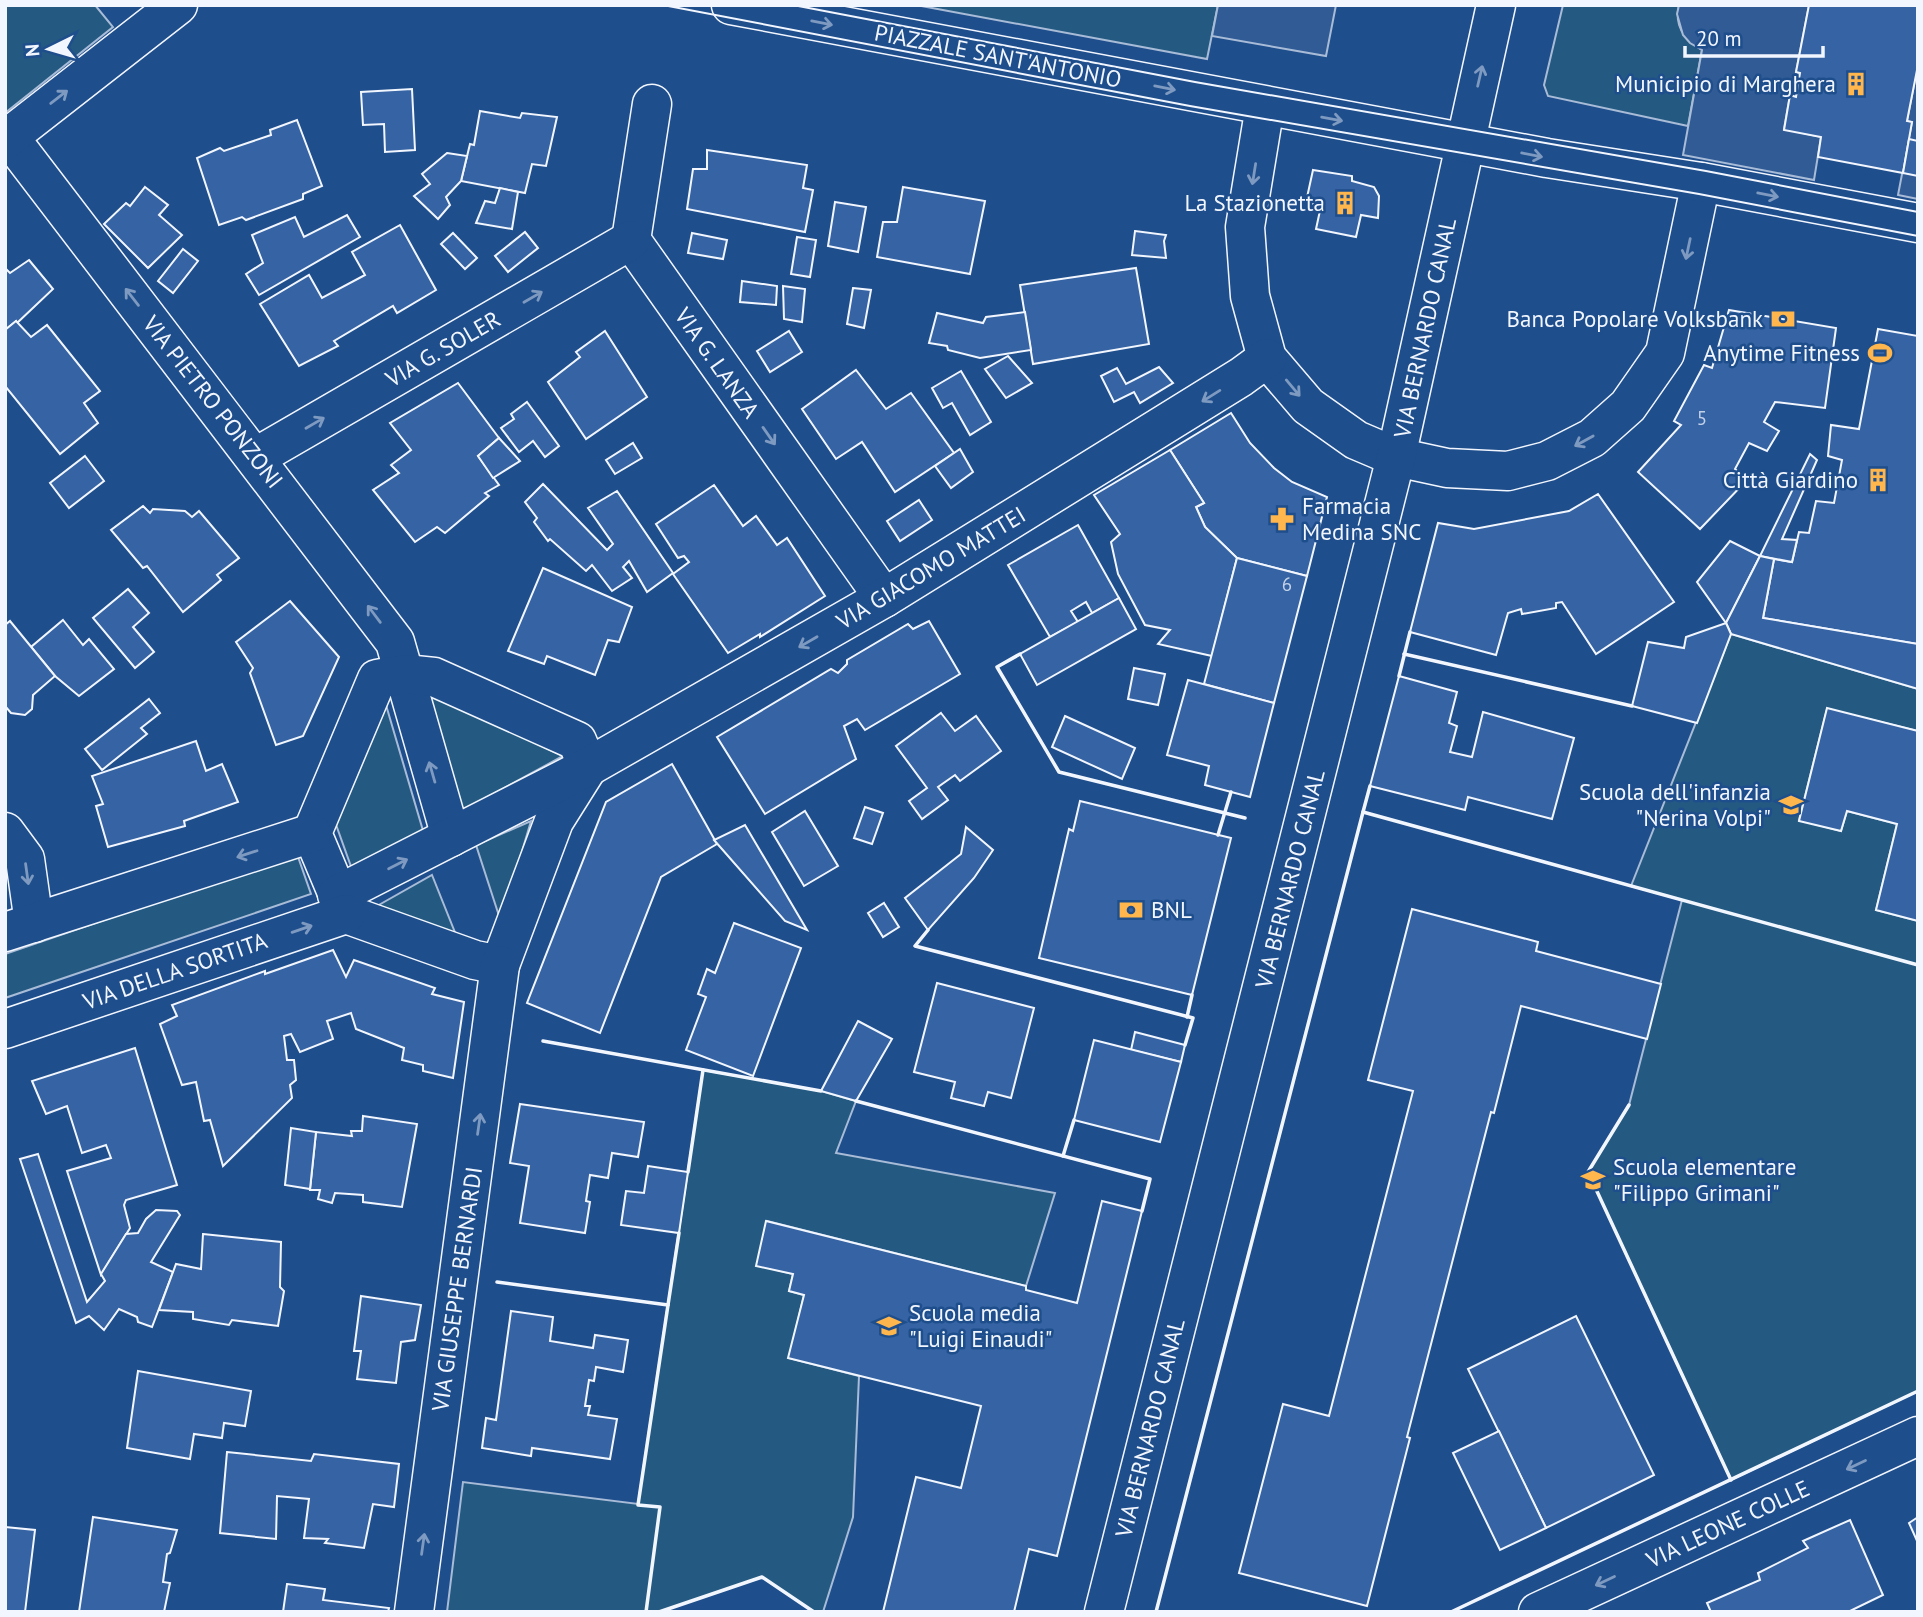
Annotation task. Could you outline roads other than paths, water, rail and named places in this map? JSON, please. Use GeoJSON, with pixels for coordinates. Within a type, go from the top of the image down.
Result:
{"type":"FeatureCollection","features":[{"type":"Feature","properties":{"kind":"street"},"geometry":{"type":"LineString","coordinates":[[7,138],[178,5]]}},
{"type":"Feature","properties":{"kind":"street","name":"PIAZZALE SANT'ANTONIO"},"geometry":{"type":"LineString","coordinates":[[730,5],[1465,143],[1918,223]]}},
{"type":"Feature","properties":{"kind":"street","name":"VIA BERNARDO CANAL"},"geometry":{"type":"LineString","coordinates":[[1104,1612],[1396,457],[1496,5]]}},
{"type":"Feature","properties":{"kind":"street"},"geometry":{"type":"LineString","coordinates":[[631,240],[652,104]]}},
{"type":"Feature","properties":{"kind":"street"},"geometry":{"type":"LineString","coordinates":[[1265,106],[1245,227],[1250,296],[1267,358],[1308,406],[1356,440],[1396,457],[1447,468],[1508,471],[1547,461],[1592,438],[1628,406],[1665,353],[1701,183]]}},
{"type":"Feature","properties":{"kind":"street","name":"VIA PIETRO PONZONI"},"geometry":{"type":"LineString","coordinates":[[7,138],[256,457],[395,642],[451,837]]}},
{"type":"Feature","properties":{"kind":"street","name":"VIA G. SOLER"},"geometry":{"type":"LineString","coordinates":[[256,457],[631,240]]}},
{"type":"Feature","properties":{"kind":"street","name":"VIA G. LANZA"},"geometry":{"type":"LineString","coordinates":[[631,240],[884,598]]}},
{"type":"Feature","properties":{"kind":"street","name":"VIA GIACOMO MATTEI"},"geometry":{"type":"LineString","coordinates":[[451,837],[588,767],[884,598],[1241,377],[1267,358]]}},
{"type":"Feature","properties":{"kind":"street"},"geometry":{"type":"LineString","coordinates":[[500,965],[475,960],[342,904],[312,833],[377,679],[405,674],[435,677],[577,741],[588,767]]}},
{"type":"Feature","properties":{"kind":"street","name":"VIA GIUSEPPE BERNARDI"},"geometry":{"type":"LineString","coordinates":[[414,1612],[500,965],[554,821],[588,767]]}},
{"type":"Feature","properties":{"kind":"street"},"geometry":{"type":"LineString","coordinates":[[5,832],[25,859],[20,927],[312,833]]}},
{"type":"Feature","properties":{"kind":"street","name":"VIA DELLA SORTITA"},"geometry":{"type":"LineString","coordinates":[[5,1029],[342,904],[451,837]]}},
{"type":"Feature","properties":{"kind":"street","name":"VIA LEONE COLLE"},"geometry":{"type":"LineString","coordinates":[[1538,1612],[1918,1436]]}},
{"type":"Feature","properties":{"kind":"tram line"},"geometry":{"type":"LineString","coordinates":[[663,5],[1190,106],[1699,194],[1918,236]]}},
{"type":"Feature","properties":{"kind":"tram line"},"geometry":{"type":"LineString","coordinates":[[793,5],[1195,82],[1706,171],[1918,212]]}},
{"type":"Feature","properties":{"kind":"place","name":"Municipio di Marghera"},"geometry":{"type":"Point","coordinates":[1856,84]}},
{"type":"Feature","properties":{"kind":"place","name":"La Stazionetta"},"geometry":{"type":"Point","coordinates":[1345,203]}},
{"type":"Feature","properties":{"kind":"place","name":"Banca Popolare Volksbank"},"geometry":{"type":"Point","coordinates":[1783,319]}},
{"type":"Feature","properties":{"kind":"place","name":"Anytime Fitness"},"geometry":{"type":"Point","coordinates":[1880,353]}},
{"type":"Feature","properties":{"kind":"place","name":"Città Giardino"},"geometry":{"type":"Point","coordinates":[1878,480]}},
{"type":"Feature","properties":{"kind":"place","name":"Farmacia Medina SNC"},"geometry":{"type":"Point","coordinates":[1282,519]}},
{"type":"Feature","properties":{"kind":"place","name":"Scuola dell'infanzia \"Nerina Volpi\""},"geometry":{"type":"Point","coordinates":[1791,805]}},
{"type":"Feature","properties":{"kind":"place","name":"BNL"},"geometry":{"type":"Point","coordinates":[1131,910]}},
{"type":"Feature","properties":{"kind":"place","name":"Scuola elementare \"Filippo Grimani\""},"geometry":{"type":"Point","coordinates":[1593,1180]}},
{"type":"Feature","properties":{"kind":"place","name":"Scuola media \"Luigi Einaudi\""},"geometry":{"type":"Point","coordinates":[889,1326]}}]}
